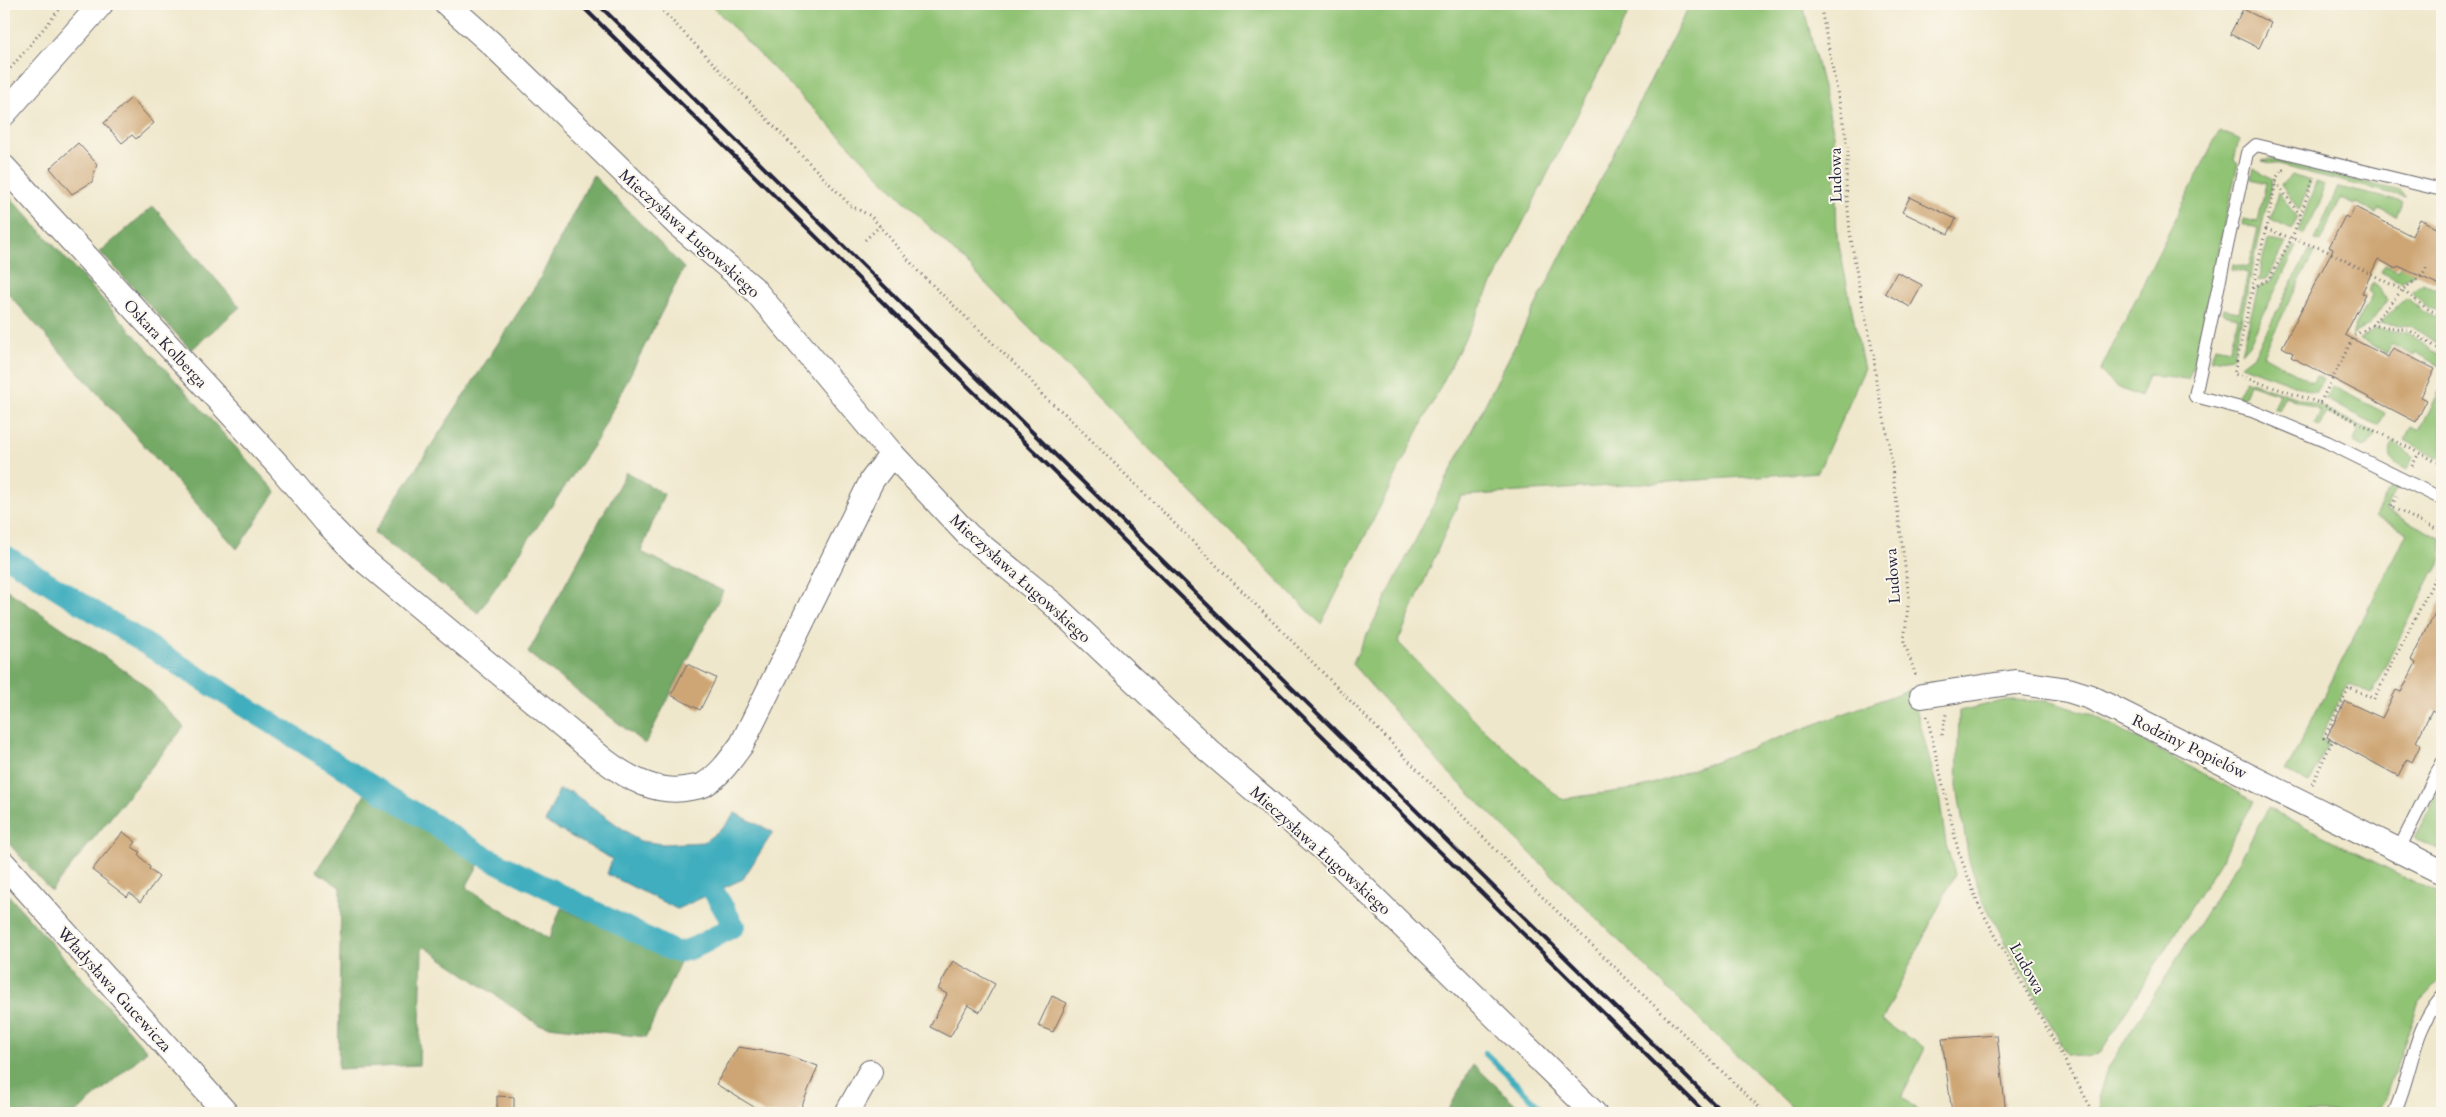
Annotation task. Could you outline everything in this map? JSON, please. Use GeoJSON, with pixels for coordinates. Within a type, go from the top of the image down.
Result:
{"type":"FeatureCollection","features":[{"type":"Feature","properties":{"kind":"street"},"geometry":{"type":"LineString","coordinates":[[4,114],[101,4]]}},
{"type":"Feature","properties":{"kind":"street","name":"Mieczysława Ługowskiego"},"geometry":{"type":"LineString","coordinates":[[447,4],[492,44],[676,223],[753,288],[892,454],[968,535],[1052,603],[1209,751],[1329,854],[1594,1113]]}},
{"type":"Feature","properties":{"kind":"street","name":"Oskara Kolberga"},"geometry":{"type":"LineString","coordinates":[[4,167],[279,466],[326,522],[360,557],[621,772],[640,783],[661,789],[683,790],[704,786],[722,771],[742,744],[872,480],[892,454]]}},
{"type":"Feature","properties":{"kind":"street","name":"Rodziny Popielów"},"geometry":{"type":"LineString","coordinates":[[1922,696],[2015,682],[2068,690],[2090,697],[2442,872]]}},
{"type":"Feature","properties":{"kind":"street","name":"Władysława Gucewicza"},"geometry":{"type":"LineString","coordinates":[[4,864],[226,1113]]}},
{"type":"Feature","properties":{"kind":"street"},"geometry":{"type":"LineString","coordinates":[[847,1113],[870,1072]]}},
{"type":"Feature","properties":{"kind":"lane"},"geometry":{"type":"LineString","coordinates":[[2442,190],[2256,145],[2251,147],[2247,152],[2195,396],[2252,411],[2327,442],[2442,499]]}},
{"type":"Feature","properties":{"kind":"lane"},"geometry":{"type":"LineString","coordinates":[[2399,849],[2442,764]]}},
{"type":"Feature","properties":{"kind":"lane"},"geometry":{"type":"LineString","coordinates":[[2394,1113],[2422,1028],[2434,1005],[2442,996]]}},
{"type":"Feature","properties":{"kind":"path"},"geometry":{"type":"LineString","coordinates":[[4,76],[64,4]]}},
{"type":"Feature","properties":{"kind":"path"},"geometry":{"type":"LineString","coordinates":[[656,4],[851,206],[871,216],[918,271],[1028,377],[1043,396],[1072,421],[1280,629],[1531,886],[1765,1113]]}},
{"type":"Feature","properties":{"kind":"path","name":"Ludowa"},"geometry":{"type":"LineString","coordinates":[[1820,4],[1848,146],[1846,186],[1850,232],[1895,481],[1909,597],[1904,641],[1922,696],[1958,850],[1979,906],[2094,1113]]}},
{"type":"Feature","properties":{"kind":"path"},"geometry":{"type":"LineString","coordinates":[[2277,177],[2234,374],[2320,403],[2442,464]]}},
{"type":"Feature","properties":{"kind":"path"},"geometry":{"type":"LineString","coordinates":[[2252,288],[2269,279],[2292,238],[2314,177]]}},
{"type":"Feature","properties":{"kind":"path"},"geometry":{"type":"LineString","coordinates":[[2276,182],[2300,215]]}},
{"type":"Feature","properties":{"kind":"path"},"geometry":{"type":"LineString","coordinates":[[864,240],[880,226]]}},
{"type":"Feature","properties":{"kind":"path"},"geometry":{"type":"LineString","coordinates":[[2266,229],[2325,250],[2402,290],[2429,310],[2442,315]]}},
{"type":"Feature","properties":{"kind":"path"},"geometry":{"type":"LineString","coordinates":[[2320,403],[2354,336],[2372,325],[2402,290],[2423,275],[2426,268]]}},
{"type":"Feature","properties":{"kind":"path"},"geometry":{"type":"LineString","coordinates":[[2372,325],[2409,330],[2442,351]]}},
{"type":"Feature","properties":{"kind":"path"},"geometry":{"type":"LineString","coordinates":[[2419,453],[2391,507],[2442,532]]}},
{"type":"Feature","properties":{"kind":"path"},"geometry":{"type":"LineString","coordinates":[[2309,788],[2332,742],[2324,738],[2349,687],[2374,699],[2442,565]]}},
{"type":"Feature","properties":{"kind":"green space"},"geometry":{"type":"Polygon","coordinates":[[[710,4],[1633,4],[1321,624],[710,4]]]}},
{"type":"Feature","properties":{"kind":"green space"},"geometry":{"type":"Polygon","coordinates":[[[1690,4],[1803,4],[1834,134],[1837,235],[1864,370],[1818,472],[1461,496],[1398,642],[1481,727],[1561,799],[1642,788],[1911,689],[1939,796],[1946,844],[1955,874],[1882,1021],[1925,1048],[1902,1097],[1921,1113],[1798,1113],[1683,1004],[1444,768],[1352,664],[1690,4]]]}},
{"type":"Feature","properties":{"kind":"green space"},"geometry":{"type":"Polygon","coordinates":[[[2219,131],[2239,139],[2234,160],[2238,163],[2193,366],[2188,379],[2148,376],[2140,397],[2115,386],[2100,371],[2219,131]]]}},
{"type":"Feature","properties":{"kind":"green space"},"geometry":{"type":"Polygon","coordinates":[[[2270,159],[2401,191],[2406,197],[2262,161],[2270,159]]]}},
{"type":"Feature","properties":{"kind":"green space"},"geometry":{"type":"Polygon","coordinates":[[[2254,168],[2272,180],[2233,357],[2211,360],[2215,346],[2230,349],[2238,318],[2222,313],[2223,309],[2239,312],[2248,273],[2232,269],[2233,264],[2249,267],[2258,228],[2242,224],[2243,219],[2258,222],[2266,183],[2251,179],[2254,168]]]}},
{"type":"Feature","properties":{"kind":"green space"},"geometry":{"type":"Polygon","coordinates":[[[593,175],[684,268],[597,440],[478,613],[374,533],[538,282],[593,175]]]}},
{"type":"Feature","properties":{"kind":"green space"},"geometry":{"type":"Polygon","coordinates":[[[2291,175],[2311,181],[2299,210],[2281,185],[2291,175]]]}},
{"type":"Feature","properties":{"kind":"green space"},"geometry":{"type":"Polygon","coordinates":[[[2316,182],[2323,185],[2322,200],[2303,235],[2298,232],[2316,182]]]}},
{"type":"Feature","properties":{"kind":"green space"},"geometry":{"type":"Polygon","coordinates":[[[2338,187],[2403,202],[2396,216],[2379,208],[2376,213],[2355,202],[2354,204],[2341,198],[2320,242],[2315,240],[2338,187]]]}},
{"type":"Feature","properties":{"kind":"green space"},"geometry":{"type":"Polygon","coordinates":[[[4,190],[276,492],[237,549],[4,289],[4,190]]]}},
{"type":"Feature","properties":{"kind":"green space"},"geometry":{"type":"Polygon","coordinates":[[[2278,192],[2297,217],[2292,230],[2271,220],[2278,192]]]}},
{"type":"Feature","properties":{"kind":"green space"},"geometry":{"type":"Polygon","coordinates":[[[153,206],[240,307],[191,350],[100,252],[153,206]]]}},
{"type":"Feature","properties":{"kind":"green space"},"geometry":{"type":"Polygon","coordinates":[[[2267,240],[2286,243],[2268,278],[2258,281],[2267,240]]]}},
{"type":"Feature","properties":{"kind":"green space"},"geometry":{"type":"Polygon","coordinates":[[[2292,246],[2297,246],[2249,344],[2241,353],[2258,288],[2271,282],[2292,246]]]}},
{"type":"Feature","properties":{"kind":"green space"},"geometry":{"type":"Polygon","coordinates":[[[2309,251],[2314,252],[2263,355],[2312,382],[2316,376],[2323,379],[2315,393],[2241,365],[2254,355],[2309,251]]]}},
{"type":"Feature","properties":{"kind":"green space"},"geometry":{"type":"Polygon","coordinates":[[[2403,263],[2419,271],[2401,282],[2381,272],[2385,265],[2398,271],[2403,263]]]}},
{"type":"Feature","properties":{"kind":"green space"},"geometry":{"type":"Polygon","coordinates":[[[2373,282],[2379,287],[2387,300],[2369,325],[2351,335],[2372,295],[2368,291],[2373,282]]]}},
{"type":"Feature","properties":{"kind":"green space"},"geometry":{"type":"Polygon","coordinates":[[[2423,283],[2442,292],[2442,312],[2429,308],[2411,292],[2423,283]]]}},
{"type":"Feature","properties":{"kind":"green space"},"geometry":{"type":"Polygon","coordinates":[[[2407,298],[2424,312],[2442,320],[2442,347],[2411,326],[2380,323],[2407,298]]]}},
{"type":"Feature","properties":{"kind":"green space"},"geometry":{"type":"Polygon","coordinates":[[[2376,328],[2407,333],[2442,357],[2442,367],[2415,352],[2414,356],[2391,344],[2387,353],[2360,339],[2376,328]]]}},
{"type":"Feature","properties":{"kind":"green space"},"geometry":{"type":"Polygon","coordinates":[[[2245,380],[2318,405],[2376,434],[2368,445],[2363,447],[2353,442],[2359,428],[2326,413],[2320,427],[2315,424],[2321,411],[2285,396],[2278,410],[2273,408],[2279,394],[2249,384],[2243,399],[2237,396],[2245,380]]]}},
{"type":"Feature","properties":{"kind":"green space"},"geometry":{"type":"Polygon","coordinates":[[[2332,386],[2385,413],[2379,426],[2325,399],[2332,386]]]}},
{"type":"Feature","properties":{"kind":"green space"},"geometry":{"type":"Polygon","coordinates":[[[2442,386],[2442,459],[2404,440],[2411,427],[2419,431],[2442,386]]]}},
{"type":"Feature","properties":{"kind":"green space"},"geometry":{"type":"Polygon","coordinates":[[[2393,441],[2413,457],[2407,470],[2392,459],[2390,452],[2393,441]]]}},
{"type":"Feature","properties":{"kind":"green space"},"geometry":{"type":"Polygon","coordinates":[[[626,472],[664,494],[641,552],[723,591],[645,744],[528,653],[626,472]]]}},
{"type":"Feature","properties":{"kind":"green space"},"geometry":{"type":"Polygon","coordinates":[[[2392,484],[2397,487],[2386,510],[2442,539],[2442,559],[2435,572],[2433,572],[2371,694],[2348,684],[2320,738],[2329,743],[2309,783],[2286,771],[2407,532],[2375,516],[2392,484]]]}},
{"type":"Feature","properties":{"kind":"green space"},"geometry":{"type":"Polygon","coordinates":[[[4,588],[141,682],[184,727],[51,891],[4,838],[4,588]]]}},
{"type":"Feature","properties":{"kind":"green space"},"geometry":{"type":"Polygon","coordinates":[[[2007,700],[2047,701],[2091,714],[2254,801],[2221,860],[2100,1053],[2088,1058],[2067,1054],[1983,901],[1969,861],[1957,786],[1959,711],[2007,700]]]}},
{"type":"Feature","properties":{"kind":"green space"},"geometry":{"type":"Polygon","coordinates":[[[2442,783],[2442,851],[2415,838],[2442,783]]]}},
{"type":"Feature","properties":{"kind":"green space"},"geometry":{"type":"Polygon","coordinates":[[[366,793],[479,864],[466,887],[549,939],[561,908],[680,962],[646,1037],[539,1025],[425,947],[422,950],[419,1065],[338,1069],[341,888],[316,871],[366,793]]]}},
{"type":"Feature","properties":{"kind":"green space"},"geometry":{"type":"Polygon","coordinates":[[[2268,808],[2442,896],[2442,978],[2419,1002],[2386,1095],[2376,1113],[2102,1113],[2099,1095],[2107,1069],[2242,856],[2268,808]]]}},
{"type":"Feature","properties":{"kind":"green space"},"geometry":{"type":"Polygon","coordinates":[[[4,890],[147,1051],[76,1113],[4,1113],[4,890]]]}},
{"type":"Feature","properties":{"kind":"green space"},"geometry":{"type":"Polygon","coordinates":[[[1473,1064],[1525,1113],[1447,1113],[1473,1064]]]}},
{"type":"Feature","properties":{"kind":"water"},"geometry":{"type":"Polygon","coordinates":[[[559,790],[571,792],[640,841],[663,844],[704,842],[724,827],[735,813],[773,832],[743,879],[677,909],[607,874],[612,859],[545,822],[559,790]]]}},
{"type":"Feature","properties":{"kind":"building"},"geometry":{"type":"Polygon","coordinates":[[[2243,9],[2271,23],[2259,48],[2230,34],[2243,9]]]}},
{"type":"Feature","properties":{"kind":"building"},"geometry":{"type":"Polygon","coordinates":[[[131,98],[154,123],[136,139],[132,135],[122,143],[104,123],[131,98]]]}},
{"type":"Feature","properties":{"kind":"building"},"geometry":{"type":"Polygon","coordinates":[[[78,143],[97,164],[92,182],[72,194],[50,168],[78,143]]]}},
{"type":"Feature","properties":{"kind":"building"},"geometry":{"type":"Polygon","coordinates":[[[1910,197],[1956,219],[1948,234],[1902,212],[1910,197]]]}},
{"type":"Feature","properties":{"kind":"building"},"geometry":{"type":"Polygon","coordinates":[[[2355,207],[2412,236],[2420,219],[2442,231],[2442,286],[2398,266],[2396,269],[2378,259],[2362,293],[2366,294],[2345,335],[2388,357],[2393,348],[2435,369],[2421,397],[2427,400],[2416,422],[2291,357],[2293,353],[2282,347],[2333,249],[2329,247],[2345,216],[2349,218],[2355,207]]]}},
{"type":"Feature","properties":{"kind":"building"},"geometry":{"type":"Polygon","coordinates":[[[1897,272],[1922,285],[1910,307],[1885,293],[1897,272]]]}},
{"type":"Feature","properties":{"kind":"building"},"geometry":{"type":"Polygon","coordinates":[[[2442,599],[2442,703],[2437,713],[2432,710],[2416,742],[2421,744],[2412,762],[2407,759],[2398,776],[2327,737],[2345,701],[2382,718],[2396,690],[2401,692],[2416,663],[2411,660],[2442,599]]]}},
{"type":"Feature","properties":{"kind":"building"},"geometry":{"type":"Polygon","coordinates":[[[687,664],[716,678],[700,710],[671,695],[687,664]]]}},
{"type":"Feature","properties":{"kind":"building"},"geometry":{"type":"Polygon","coordinates":[[[123,832],[136,842],[132,847],[140,852],[138,854],[150,867],[149,869],[159,877],[140,902],[130,893],[127,897],[92,870],[123,832]]]}},
{"type":"Feature","properties":{"kind":"building"},"geometry":{"type":"Polygon","coordinates":[[[953,961],[995,984],[980,1012],[968,1005],[950,1037],[930,1027],[947,994],[938,989],[953,961]]]}},
{"type":"Feature","properties":{"kind":"building"},"geometry":{"type":"Polygon","coordinates":[[[1052,996],[1067,1003],[1053,1032],[1038,1026],[1052,996]]]}},
{"type":"Feature","properties":{"kind":"building"},"geometry":{"type":"Polygon","coordinates":[[[1997,1035],[2006,1113],[1952,1113],[1942,1039],[1997,1035]]]}},
{"type":"Feature","properties":{"kind":"building"},"geometry":{"type":"Polygon","coordinates":[[[738,1047],[784,1054],[818,1066],[799,1113],[764,1113],[716,1084],[738,1047]]]}},
{"type":"Feature","properties":{"kind":"building"},"geometry":{"type":"Polygon","coordinates":[[[497,1096],[514,1097],[514,1113],[497,1113],[497,1096]]]}},
{"type":"Feature","properties":{"kind":"waterway"},"geometry":{"type":"LineString","coordinates":[[4,555],[482,855],[673,951],[679,952],[695,947],[734,926],[714,892]]}},
{"type":"Feature","properties":{"kind":"waterway"},"geometry":{"type":"LineString","coordinates":[[1485,1053],[1546,1113]]}},
{"type":"Feature","properties":{"kind":"railway"},"geometry":{"type":"LineString","coordinates":[[580,4],[1705,1113]]}},
{"type":"Feature","properties":{"kind":"railway"},"geometry":{"type":"LineString","coordinates":[[598,4],[1723,1113]]}}]}
